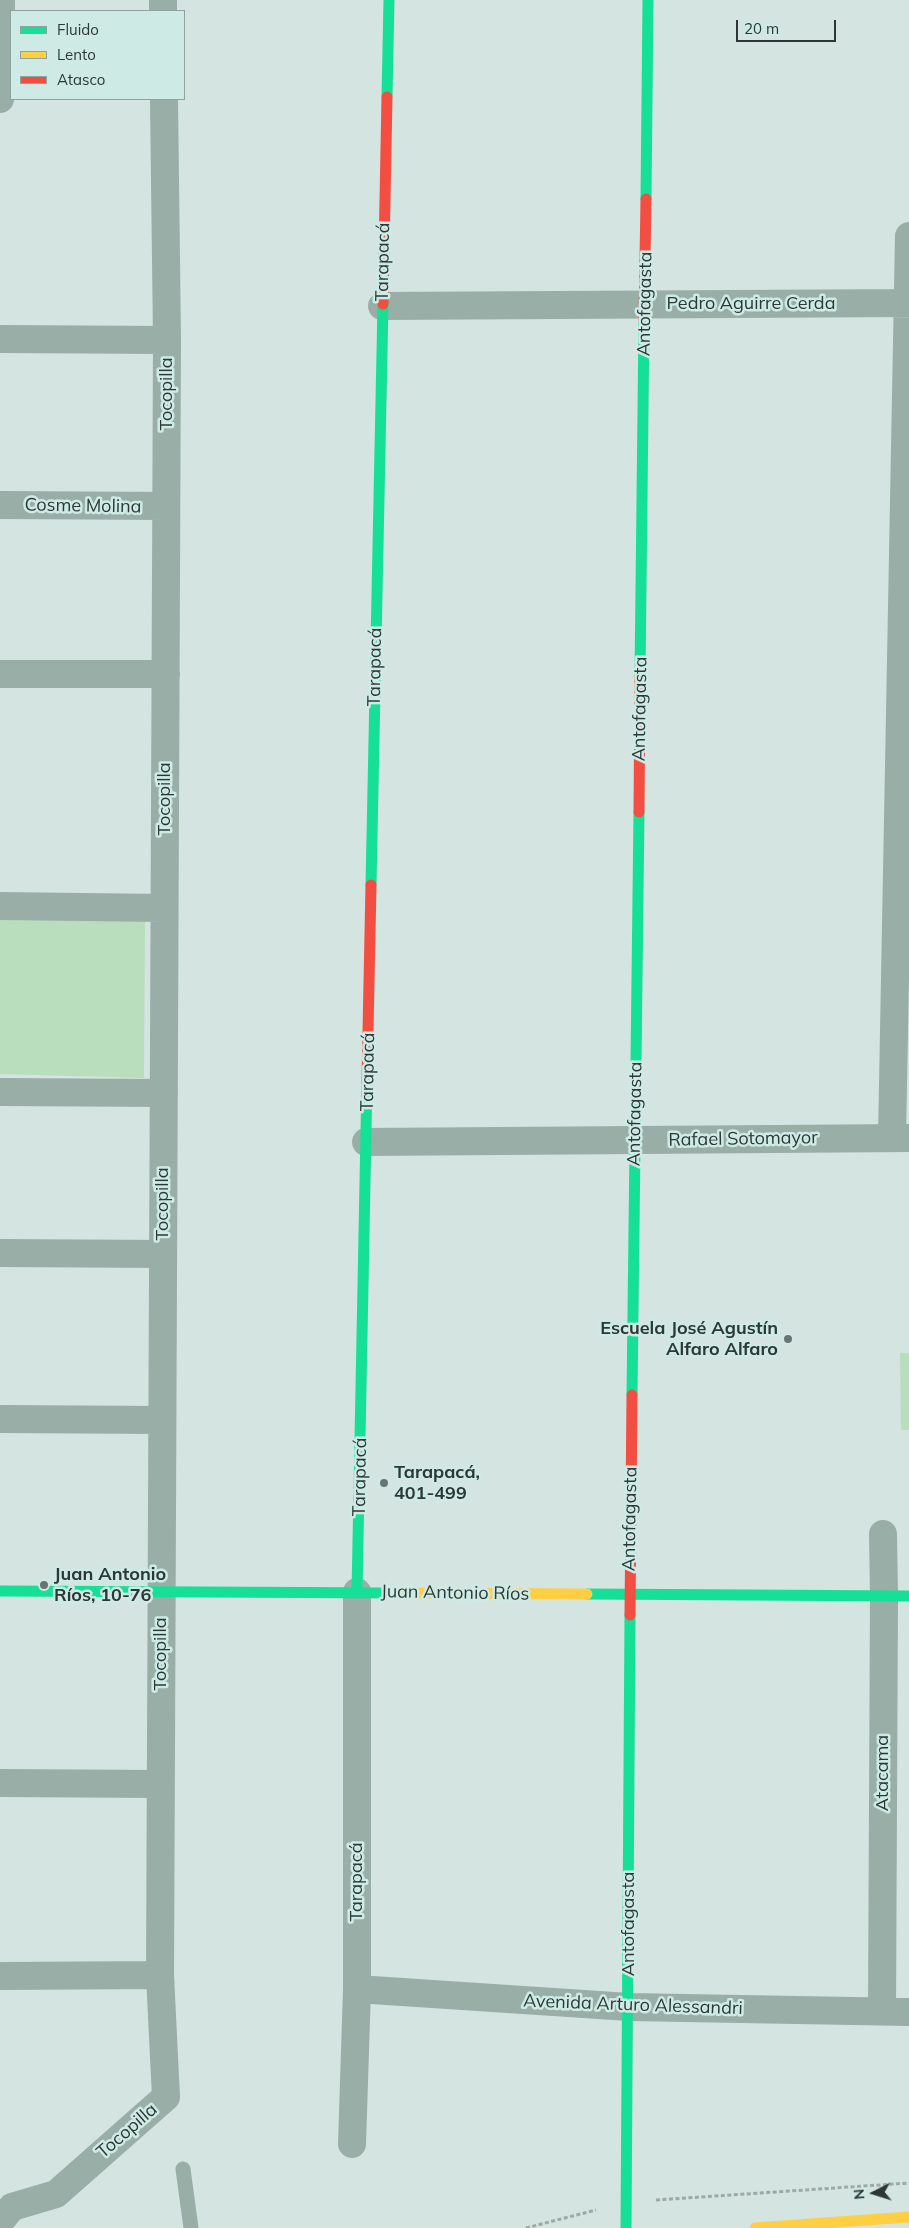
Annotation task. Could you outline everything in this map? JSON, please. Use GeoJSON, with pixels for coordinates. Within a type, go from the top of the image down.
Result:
{"type":"FeatureCollection","features":[{"type":"Feature","properties":{"kind":"main road","name":"Tarapacá"},"geometry":{"type":"LineString","coordinates":[[358,1592],[388,0]]}},
{"type":"Feature","properties":{"kind":"main road","name":"Antofagasta"},"geometry":{"type":"LineString","coordinates":[[626,2228],[629,2007],[629,1594],[648,0]]}},
{"type":"Feature","properties":{"kind":"main road","name":"Juan Antonio Ríos"},"geometry":{"type":"LineString","coordinates":[[0,1591],[897,1596]]}},
{"type":"Feature","properties":{"kind":"main road"},"geometry":{"type":"LineString","coordinates":[[755,2228],[909,2217]]}},
{"type":"Feature","properties":{"kind":"street"},"geometry":{"type":"LineString","coordinates":[[0,98],[1,0]]}},
{"type":"Feature","properties":{"kind":"street","name":"Tocopilla"},"geometry":{"type":"LineString","coordinates":[[0,2222],[12,2207],[56,2194],[166,2098],[160,1975],[167,340],[164,100]]}},
{"type":"Feature","properties":{"kind":"street"},"geometry":{"type":"LineString","coordinates":[[900,1138],[909,236]]}},
{"type":"Feature","properties":{"kind":"street","name":"Pedro Aguirre Cerda"},"geometry":{"type":"LineString","coordinates":[[382,306],[908,303]]}},
{"type":"Feature","properties":{"kind":"street"},"geometry":{"type":"LineString","coordinates":[[0,339],[167,340]]}},
{"type":"Feature","properties":{"kind":"street","name":"Cosme Molina"},"geometry":{"type":"LineString","coordinates":[[0,505],[166,506]]}},
{"type":"Feature","properties":{"kind":"street"},"geometry":{"type":"LineString","coordinates":[[0,674],[166,674]]}},
{"type":"Feature","properties":{"kind":"street"},"geometry":{"type":"LineString","coordinates":[[0,906],[164,908]]}},
{"type":"Feature","properties":{"kind":"street"},"geometry":{"type":"LineString","coordinates":[[0,1092],[164,1093]]}},
{"type":"Feature","properties":{"kind":"street","name":"Rafael Sotomayor"},"geometry":{"type":"LineString","coordinates":[[366,1142],[900,1138]]}},
{"type":"Feature","properties":{"kind":"street"},"geometry":{"type":"LineString","coordinates":[[0,1253],[163,1254]]}},
{"type":"Feature","properties":{"kind":"street"},"geometry":{"type":"LineString","coordinates":[[0,1419],[162,1420]]}},
{"type":"Feature","properties":{"kind":"street","name":"Atacama"},"geometry":{"type":"LineString","coordinates":[[882,2012],[897,1596],[883,1534]]}},
{"type":"Feature","properties":{"kind":"street","name":"Tarapacá"},"geometry":{"type":"LineString","coordinates":[[352,2144],[357,1989],[358,1592]]}},
{"type":"Feature","properties":{"kind":"street"},"geometry":{"type":"LineString","coordinates":[[0,1783],[160,1784]]}},
{"type":"Feature","properties":{"kind":"street"},"geometry":{"type":"LineString","coordinates":[[0,1976],[160,1975]]}},
{"type":"Feature","properties":{"kind":"street","name":"Avenida Arturo Alessandri"},"geometry":{"type":"LineString","coordinates":[[357,1989],[629,2007],[909,2012]]}},
{"type":"Feature","properties":{"kind":"lane"},"geometry":{"type":"LineString","coordinates":[[183,2169],[191,2228]]}},
{"type":"Feature","properties":{"kind":"path"},"geometry":{"type":"LineString","coordinates":[[526,2228],[627,2202],[909,2183]]}},
{"type":"Feature","properties":{"kind":"green space"},"geometry":{"type":"Polygon","coordinates":[[[0,919],[145,920],[144,1078],[0,1074],[0,919]]]}},
{"type":"Feature","properties":{"kind":"green space"},"geometry":{"type":"Polygon","coordinates":[[[900,1353],[909,1353],[909,1430],[901,1430],[900,1353]]]}},
{"type":"Feature","properties":{"kind":"traffic: fast"},"geometry":{"type":"LineString","coordinates":[[387,97],[389,0]]}},
{"type":"Feature","properties":{"kind":"traffic: fast"},"geometry":{"type":"LineString","coordinates":[[646,199],[648,0]]}},
{"type":"Feature","properties":{"kind":"traffic: fast"},"geometry":{"type":"LineString","coordinates":[[371,885],[383,304]]}},
{"type":"Feature","properties":{"kind":"traffic: fast"},"geometry":{"type":"LineString","coordinates":[[640,676],[644,321]]}},
{"type":"Feature","properties":{"kind":"traffic: fast"},"geometry":{"type":"LineString","coordinates":[[632,1395],[639,812]]}},
{"type":"Feature","properties":{"kind":"traffic: fast"},"geometry":{"type":"LineString","coordinates":[[357,1592],[367,1080]]}},
{"type":"Feature","properties":{"kind":"traffic: fast"},"geometry":{"type":"LineString","coordinates":[[0,1591],[406,1593]]}},
{"type":"Feature","properties":{"kind":"traffic: fast"},"geometry":{"type":"LineString","coordinates":[[587,1594],[909,1596]]}},
{"type":"Feature","properties":{"kind":"traffic: fast"},"geometry":{"type":"LineString","coordinates":[[626,2228],[630,1615]]}},
{"type":"Feature","properties":{"kind":"traffic: slow"},"geometry":{"type":"LineString","coordinates":[[406,1593],[587,1594]]}},
{"type":"Feature","properties":{"kind":"traffic: slow"},"geometry":{"type":"LineString","coordinates":[[755,2228],[909,2217]]}},
{"type":"Feature","properties":{"kind":"traffic: jam"},"geometry":{"type":"LineString","coordinates":[[383,304],[387,97]]}},
{"type":"Feature","properties":{"kind":"traffic: jam"},"geometry":{"type":"LineString","coordinates":[[644,321],[646,199]]}},
{"type":"Feature","properties":{"kind":"traffic: jam"},"geometry":{"type":"LineString","coordinates":[[639,812],[640,676]]}},
{"type":"Feature","properties":{"kind":"traffic: jam"},"geometry":{"type":"LineString","coordinates":[[367,1080],[371,885]]}},
{"type":"Feature","properties":{"kind":"traffic: jam"},"geometry":{"type":"LineString","coordinates":[[630,1615],[632,1395]]}},
{"type":"Feature","properties":{"kind":"place","name":"Escuela José Agustín Alfaro Alfaro"},"geometry":{"type":"Point","coordinates":[788,1339]}},
{"type":"Feature","properties":{"kind":"place","name":"Tarapacá, 401-499"},"geometry":{"type":"Point","coordinates":[384,1483]}},
{"type":"Feature","properties":{"kind":"place","name":"Juan Antonio Ríos, 10-76"},"geometry":{"type":"Point","coordinates":[44,1585]}}]}
